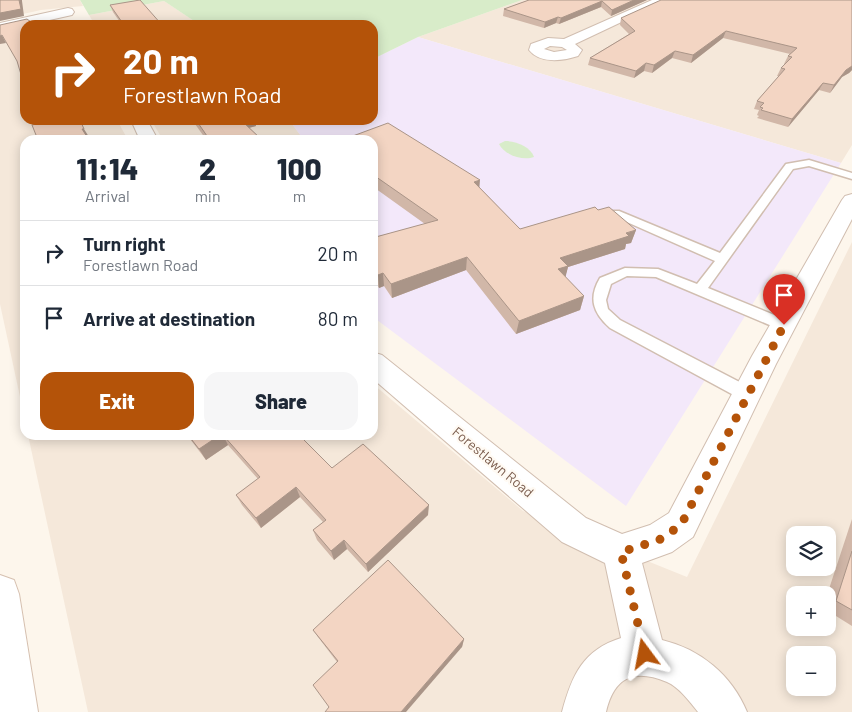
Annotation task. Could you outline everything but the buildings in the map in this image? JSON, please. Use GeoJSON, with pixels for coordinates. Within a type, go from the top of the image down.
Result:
{"type":"FeatureCollection","features":[{"type":"Feature","properties":{"kind":"street"},"geometry":{"type":"LineString","coordinates":[[566,43],[662,0]]}},
{"type":"Feature","properties":{"kind":"street"},"geometry":{"type":"LineString","coordinates":[[0,26],[66,6],[75,20]]}},
{"type":"Feature","properties":{"kind":"street"},"geometry":{"type":"LineString","coordinates":[[645,654],[621,552],[659,540],[681,525],[747,394],[852,200]]}},
{"type":"Feature","properties":{"kind":"street","name":"Forestlawn Road"},"geometry":{"type":"LineString","coordinates":[[378,367],[574,530],[621,552]]}},
{"type":"Feature","properties":{"kind":"street"},"geometry":{"type":"LineString","coordinates":[[0,594],[16,712]]}},
{"type":"Feature","properties":{"kind":"street"},"geometry":{"type":"LineString","coordinates":[[584,712],[588,692],[602,669],[621,657],[645,654],[681,666],[705,685],[725,712]]}},
{"type":"Feature","properties":{"kind":"lane"},"geometry":{"type":"LineString","coordinates":[[700,290],[790,166],[809,163],[852,176]]}},
{"type":"Feature","properties":{"kind":"lane"},"geometry":{"type":"LineString","coordinates":[[615,213],[722,259]]}},
{"type":"Feature","properties":{"kind":"lane"},"geometry":{"type":"LineString","coordinates":[[747,394],[615,324],[603,314],[599,305],[599,294],[605,281],[625,272],[658,272],[784,325]]}},
{"type":"Feature","properties":{"kind":"shaded area"},"geometry":{"type":"Polygon","coordinates":[[[0,0],[80,0],[83,6],[41,10],[0,19],[0,0]]]}},
{"type":"Feature","properties":{"kind":"shaded area"},"geometry":{"type":"Polygon","coordinates":[[[522,0],[852,0],[852,145],[841,163],[418,37],[522,0]]]}},
{"type":"Feature","properties":{"kind":"shaded area"},"geometry":{"type":"Polygon","coordinates":[[[164,1],[192,20],[92,20],[89,15],[164,1]]]}},
{"type":"Feature","properties":{"kind":"shaded area"},"geometry":{"type":"Polygon","coordinates":[[[20,26],[20,125],[120,125],[125,135],[20,135],[20,397],[0,304],[0,31],[20,26]]]}},
{"type":"Feature","properties":{"kind":"shaded area"},"geometry":{"type":"Polygon","coordinates":[[[418,37],[841,163],[626,506],[378,321],[378,135],[300,135],[293,125],[378,125],[378,57],[418,37]]]}},
{"type":"Feature","properties":{"kind":"shaded area"},"geometry":{"type":"Polygon","coordinates":[[[154,125],[293,125],[300,135],[160,135],[154,125]]]}},
{"type":"Feature","properties":{"kind":"shaded area"},"geometry":{"type":"Polygon","coordinates":[[[852,242],[852,712],[88,712],[29,440],[378,440],[378,388],[523,511],[687,577],[852,242]]]}},
{"type":"Feature","properties":{"kind":"green space"},"geometry":{"type":"Polygon","coordinates":[[[80,0],[522,0],[418,37],[378,57],[378,20],[192,20],[164,1],[89,15],[80,0]]]}},
{"type":"Feature","properties":{"kind":"green space"},"geometry":{"type":"Polygon","coordinates":[[[505,141],[522,145],[530,150],[534,157],[519,158],[509,154],[499,144],[505,141]]]}},
{"type":"Feature","properties":{"kind":"route"},"geometry":{"type":"LineString","coordinates":[[645,654],[621,552],[659,540],[681,525],[784,325]]}}]}
